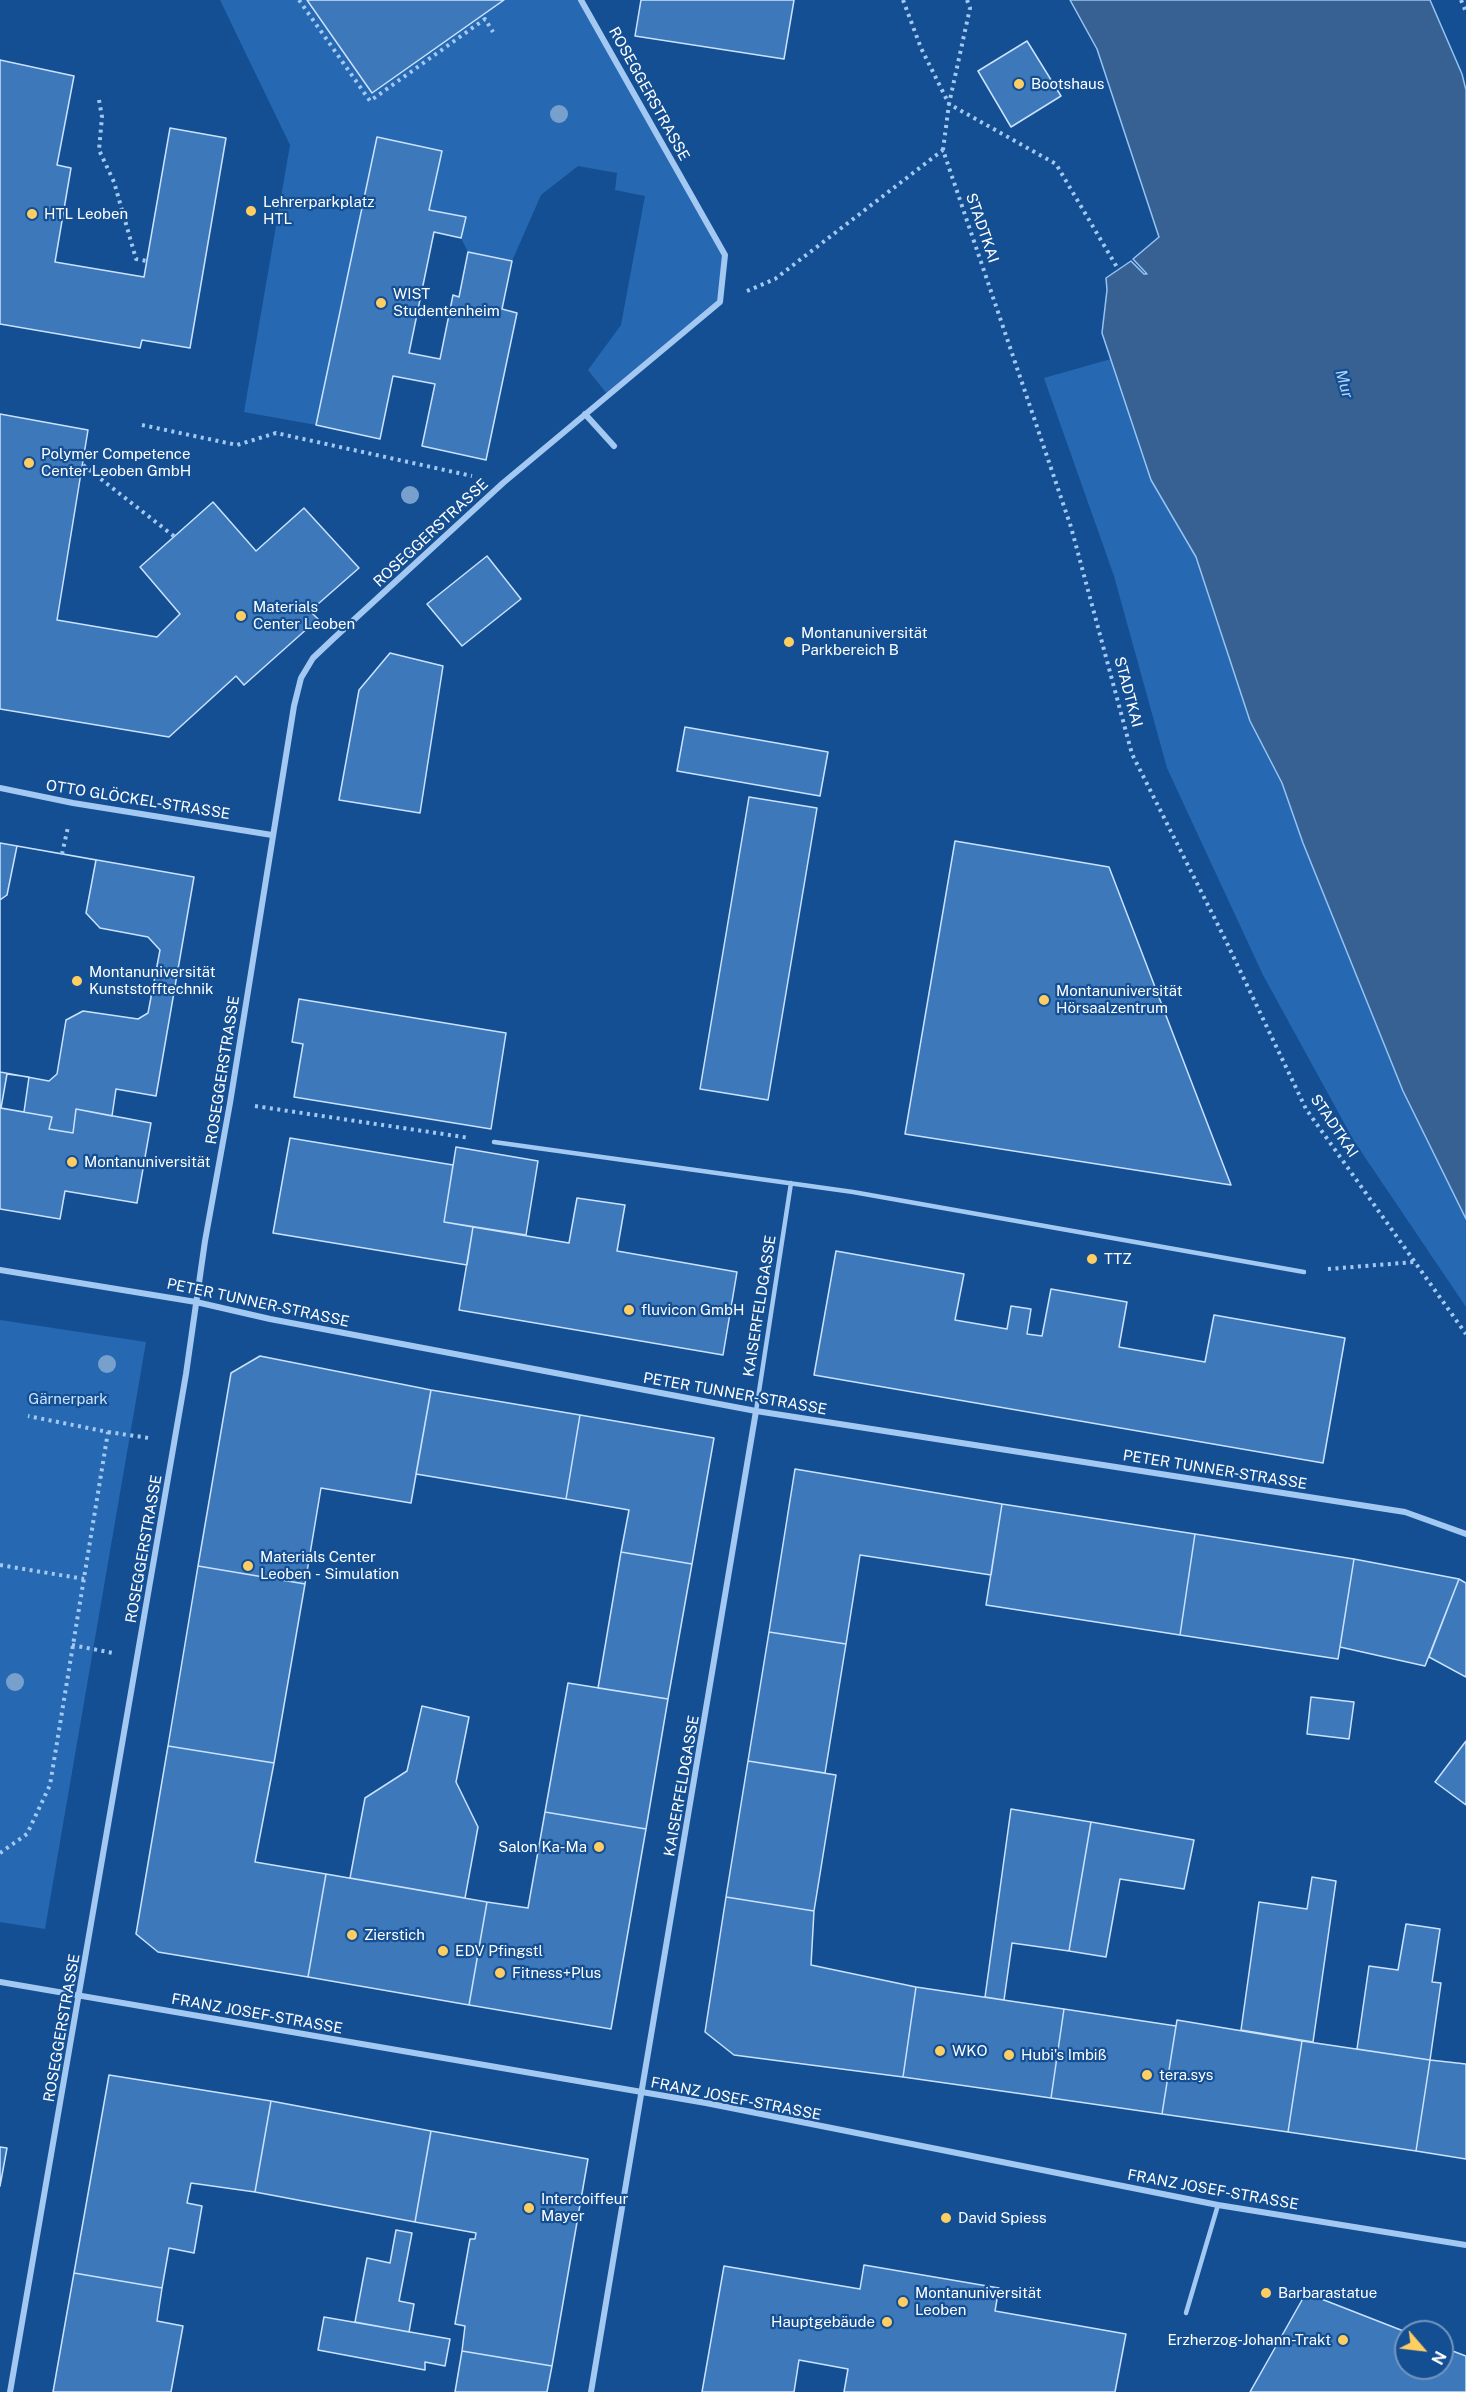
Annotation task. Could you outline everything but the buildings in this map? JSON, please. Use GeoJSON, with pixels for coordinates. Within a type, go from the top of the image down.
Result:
{"type":"FeatureCollection","features":[{"type":"Feature","properties":{"kind":"street","name":"ROSEGGERSTRASSE"},"geometry":{"type":"LineString","coordinates":[[10,2392],[174,1442],[272,836],[294,705],[301,678],[313,658],[503,483],[720,302],[725,255],[581,0]]}},
{"type":"Feature","properties":{"kind":"street"},"geometry":{"type":"LineString","coordinates":[[585,414],[614,446]]}},
{"type":"Feature","properties":{"kind":"street","name":"OTTO GLÖCKEL-STRASSE"},"geometry":{"type":"LineString","coordinates":[[0,788],[73,803],[272,836]]}},
{"type":"Feature","properties":{"kind":"street","name":"PETER TUNNER-STRASSE"},"geometry":{"type":"LineString","coordinates":[[0,1270],[196,1302],[270,1319],[756,1411],[1405,1512],[1466,1534]]}},
{"type":"Feature","properties":{"kind":"street","name":"KAISERFELDGASSE"},"geometry":{"type":"LineString","coordinates":[[591,2392],[756,1411]]}},
{"type":"Feature","properties":{"kind":"street","name":"FRANZ JOSEF-STRASSE"},"geometry":{"type":"LineString","coordinates":[[0,1982],[706,2103],[1218,2205],[1466,2245]]}},
{"type":"Feature","properties":{"kind":"lane"},"geometry":{"type":"LineString","coordinates":[[494,1142],[864,1194],[1304,1272]]}},
{"type":"Feature","properties":{"kind":"lane","name":"KAISERFELDGASSE"},"geometry":{"type":"LineString","coordinates":[[756,1411],[791,1183]]}},
{"type":"Feature","properties":{"kind":"lane"},"geometry":{"type":"LineString","coordinates":[[1186,2313],[1218,2205]]}},
{"type":"Feature","properties":{"kind":"path"},"geometry":{"type":"LineString","coordinates":[[299,0],[370,100],[485,20],[493,32]]}},
{"type":"Feature","properties":{"kind":"path"},"geometry":{"type":"LineString","coordinates":[[903,0],[921,48],[949,104],[1056,164],[1118,269]]}},
{"type":"Feature","properties":{"kind":"path","name":"STADTKAI"},"geometry":{"type":"LineString","coordinates":[[968,0],[970,8],[949,104],[944,150],[1071,527],[1132,754],[1225,939],[1306,1109],[1466,1334]]}},
{"type":"Feature","properties":{"kind":"path"},"geometry":{"type":"LineString","coordinates":[[1461,0],[1466,12]]}},
{"type":"Feature","properties":{"kind":"path"},"geometry":{"type":"LineString","coordinates":[[99,100],[102,117],[99,150],[114,182],[136,259],[147,261]]}},
{"type":"Feature","properties":{"kind":"path"},"geometry":{"type":"LineString","coordinates":[[720,302],[775,279],[944,150]]}},
{"type":"Feature","properties":{"kind":"path"},"geometry":{"type":"LineString","coordinates":[[142,425],[237,445],[276,433],[503,483]]}},
{"type":"Feature","properties":{"kind":"path"},"geometry":{"type":"LineString","coordinates":[[83,465],[175,537]]}},
{"type":"Feature","properties":{"kind":"path"},"geometry":{"type":"LineString","coordinates":[[230,1103],[494,1142]]}},
{"type":"Feature","properties":{"kind":"path"},"geometry":{"type":"LineString","coordinates":[[1304,1272],[1414,1262]]}},
{"type":"Feature","properties":{"kind":"path"},"geometry":{"type":"LineString","coordinates":[[28,1416],[174,1442]]}},
{"type":"Feature","properties":{"kind":"path"},"geometry":{"type":"LineString","coordinates":[[0,1853],[27,1834],[50,1785],[108,1431]]}},
{"type":"Feature","properties":{"kind":"path"},"geometry":{"type":"LineString","coordinates":[[0,1565],[84,1579]]}},
{"type":"Feature","properties":{"kind":"path"},"geometry":{"type":"LineString","coordinates":[[72,1645],[137,1658]]}},
{"type":"Feature","properties":{"kind":"green space"},"geometry":{"type":"Polygon","coordinates":[[[220,0],[581,0],[725,255],[720,302],[607,394],[588,370],[621,325],[645,196],[615,190],[617,173],[578,166],[541,195],[512,261],[468,252],[461,238],[465,217],[429,210],[441,151],[377,137],[316,425],[244,412],[290,145],[220,0]]]}},
{"type":"Feature","properties":{"kind":"green space"},"geometry":{"type":"Polygon","coordinates":[[[1111,359],[1151,480],[1196,557],[1250,721],[1282,783],[1303,843],[1403,1091],[1466,1219],[1466,1307],[1354,1141],[1263,975],[1167,768],[1114,576],[1044,378],[1111,359]]]}},
{"type":"Feature","properties":{"kind":"green space","name":"Gärnerpark"},"geometry":{"type":"Polygon","coordinates":[[[0,1320],[146,1342],[45,1929],[0,1922],[0,1320]]]}},
{"type":"Feature","properties":{"kind":"water","name":"Mur"},"geometry":{"type":"Polygon","coordinates":[[[1070,0],[1430,0],[1462,74],[1466,90],[1466,1219],[1403,1091],[1303,843],[1282,783],[1250,721],[1196,557],[1151,480],[1102,333],[1107,290],[1106,278],[1131,261],[1144,274],[1147,274],[1133,259],[1159,237],[1097,49],[1070,0]]]}},
{"type":"Feature","properties":{"kind":"place","name":"Bootshaus"},"geometry":{"type":"Point","coordinates":[1019,84]}},
{"type":"Feature","properties":{"kind":"place","name":"Lehrerparkplatz HTL"},"geometry":{"type":"Point","coordinates":[251,211]}},
{"type":"Feature","properties":{"kind":"place","name":"HTL Leoben"},"geometry":{"type":"Point","coordinates":[32,214]}},
{"type":"Feature","properties":{"kind":"place","name":"WIST Studentenheim"},"geometry":{"type":"Point","coordinates":[381,303]}},
{"type":"Feature","properties":{"kind":"place","name":"Polymer Competence Center Leoben GmbH"},"geometry":{"type":"Point","coordinates":[29,463]}},
{"type":"Feature","properties":{"kind":"place","name":"Materials Center Leoben"},"geometry":{"type":"Point","coordinates":[241,616]}},
{"type":"Feature","properties":{"kind":"place","name":"Montanuniversität Parkbereich B"},"geometry":{"type":"Point","coordinates":[789,642]}},
{"type":"Feature","properties":{"kind":"place","name":"Montanuniversität Kunststofftechnik"},"geometry":{"type":"Point","coordinates":[77,981]}},
{"type":"Feature","properties":{"kind":"place","name":"Montanuniversität Hörsaalzentrum"},"geometry":{"type":"Point","coordinates":[1044,1000]}},
{"type":"Feature","properties":{"kind":"place","name":"Montanuniversität"},"geometry":{"type":"Point","coordinates":[72,1162]}},
{"type":"Feature","properties":{"kind":"place","name":"TTZ"},"geometry":{"type":"Point","coordinates":[1092,1259]}},
{"type":"Feature","properties":{"kind":"place","name":"fluvicon GmbH"},"geometry":{"type":"Point","coordinates":[629,1310]}},
{"type":"Feature","properties":{"kind":"place","name":"Materials Center Leoben - Simulation"},"geometry":{"type":"Point","coordinates":[248,1566]}},
{"type":"Feature","properties":{"kind":"place","name":"Salon Ka-Ma"},"geometry":{"type":"Point","coordinates":[599,1847]}},
{"type":"Feature","properties":{"kind":"place","name":"Zierstich"},"geometry":{"type":"Point","coordinates":[352,1935]}},
{"type":"Feature","properties":{"kind":"place","name":"EDV Pfingstl"},"geometry":{"type":"Point","coordinates":[443,1951]}},
{"type":"Feature","properties":{"kind":"place","name":"Fitness+Plus"},"geometry":{"type":"Point","coordinates":[500,1973]}},
{"type":"Feature","properties":{"kind":"place","name":"WKO"},"geometry":{"type":"Point","coordinates":[940,2051]}},
{"type":"Feature","properties":{"kind":"place","name":"Hubi's Imbiß"},"geometry":{"type":"Point","coordinates":[1009,2055]}},
{"type":"Feature","properties":{"kind":"place","name":"tera.sys"},"geometry":{"type":"Point","coordinates":[1147,2075]}},
{"type":"Feature","properties":{"kind":"place","name":"Intercoiffeur Mayer"},"geometry":{"type":"Point","coordinates":[529,2208]}},
{"type":"Feature","properties":{"kind":"place","name":"David Spiess"},"geometry":{"type":"Point","coordinates":[946,2218]}},
{"type":"Feature","properties":{"kind":"place","name":"Barbarastatue"},"geometry":{"type":"Point","coordinates":[1266,2293]}},
{"type":"Feature","properties":{"kind":"place","name":"Montanuniversität Leoben"},"geometry":{"type":"Point","coordinates":[903,2302]}},
{"type":"Feature","properties":{"kind":"place","name":"Hauptgebäude"},"geometry":{"type":"Point","coordinates":[887,2322]}},
{"type":"Feature","properties":{"kind":"place","name":"Erzherzog-Johann-Trakt"},"geometry":{"type":"Point","coordinates":[1343,2340]}}]}
